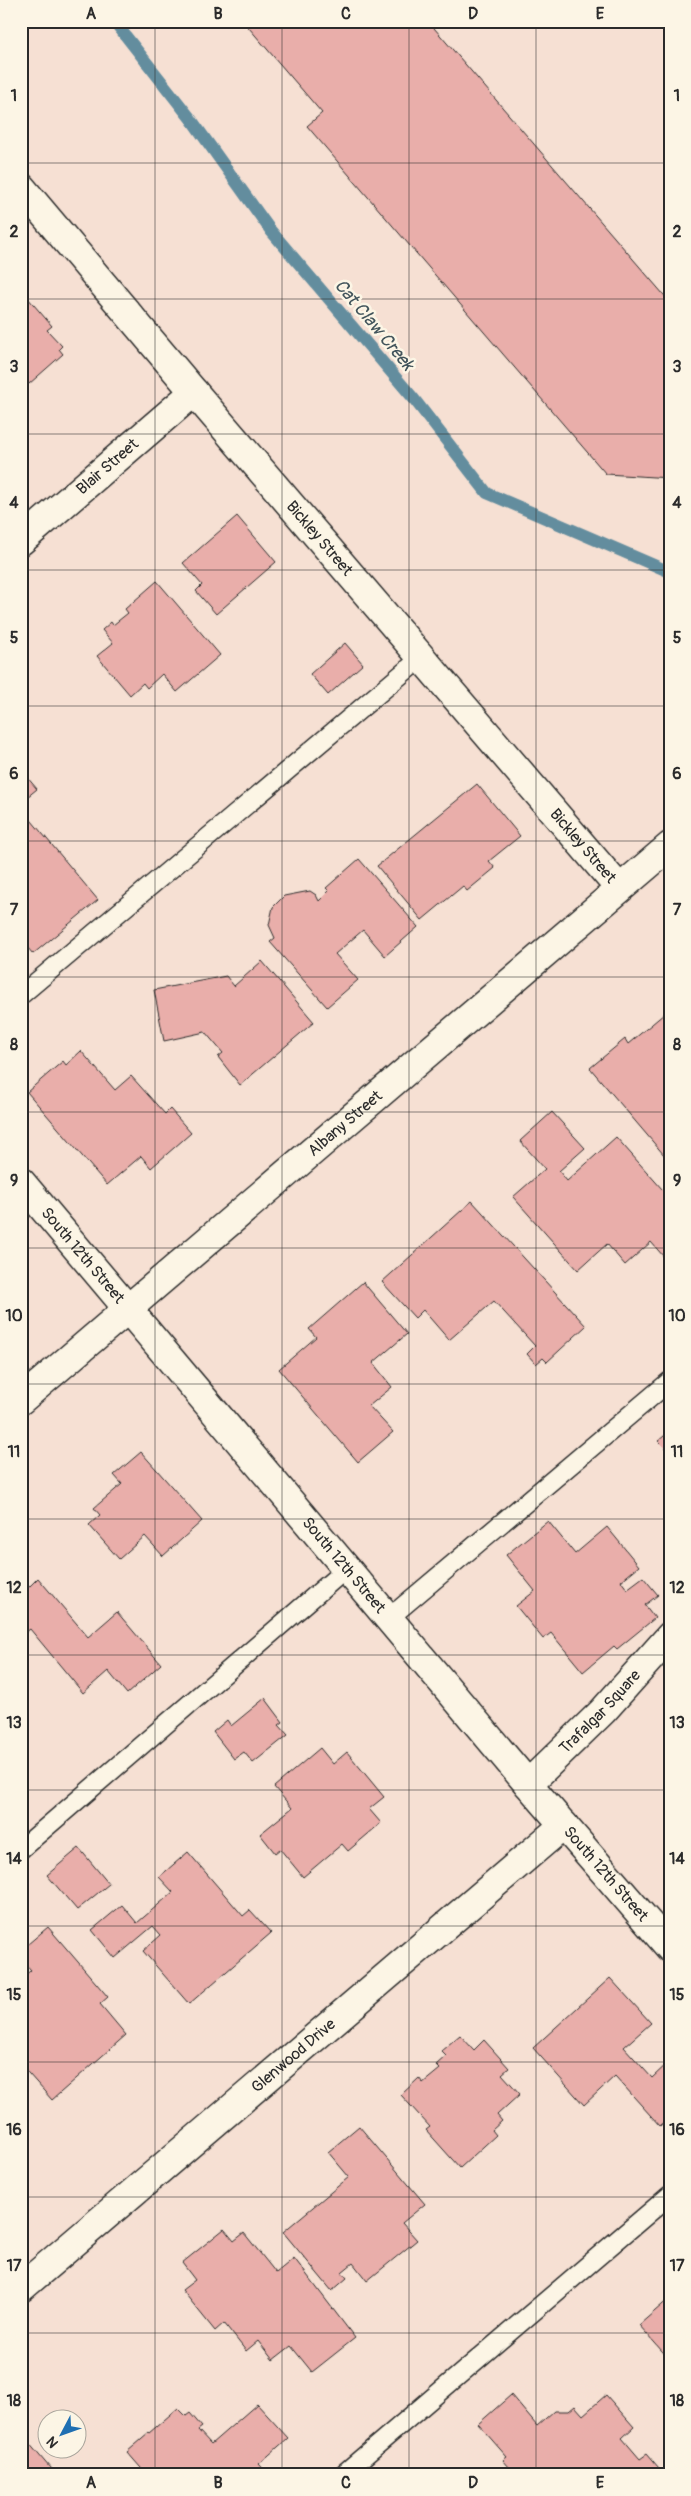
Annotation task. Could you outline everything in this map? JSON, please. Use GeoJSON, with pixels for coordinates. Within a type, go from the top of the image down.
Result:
{"type":"FeatureCollection","features":[{"type":"Feature","properties":{"kind":"street","name":"Bickley Street"},"geometry":{"type":"LineString","coordinates":[[21,187],[194,392],[620,888]]}},
{"type":"Feature","properties":{"kind":"street","name":"Blair Street"},"geometry":{"type":"LineString","coordinates":[[21,541],[194,392]]}},
{"type":"Feature","properties":{"kind":"street","name":"Albany Street"},"geometry":{"type":"LineString","coordinates":[[21,1400],[670,846]]}},
{"type":"Feature","properties":{"kind":"street","name":"South 12th Street"},"geometry":{"type":"LineString","coordinates":[[21,1182],[528,1784],[670,1948]]}},
{"type":"Feature","properties":{"kind":"street","name":"Trafalgar Square"},"geometry":{"type":"LineString","coordinates":[[528,1784],[603,1711],[670,1636]]}},
{"type":"Feature","properties":{"kind":"street","name":"Glenwood Drive"},"geometry":{"type":"LineString","coordinates":[[21,2288],[564,1826]]}},
{"type":"Feature","properties":{"kind":"lane"},"geometry":{"type":"LineString","coordinates":[[21,995],[422,657]]}},
{"type":"Feature","properties":{"kind":"lane"},"geometry":{"type":"LineString","coordinates":[[388,1618],[670,1381]]}},
{"type":"Feature","properties":{"kind":"lane"},"geometry":{"type":"LineString","coordinates":[[21,1848],[347,1568]]}},
{"type":"Feature","properties":{"kind":"lane"},"geometry":{"type":"LineString","coordinates":[[342,2475],[670,2195]]}},
{"type":"Feature","properties":{"kind":"building"},"geometry":{"type":"Polygon","coordinates":[[[243,21],[428,21],[670,302],[670,478],[606,474],[307,126],[322,113],[243,21]]]}},
{"type":"Feature","properties":{"kind":"building"},"geometry":{"type":"Polygon","coordinates":[[[21,290],[52,326],[47,330],[62,346],[59,349],[63,354],[29,384],[24,378],[21,381],[21,290]]]}},
{"type":"Feature","properties":{"kind":"building"},"geometry":{"type":"Polygon","coordinates":[[[237,516],[276,562],[216,614],[196,591],[202,585],[183,563],[237,516]]]}},
{"type":"Feature","properties":{"kind":"building"},"geometry":{"type":"Polygon","coordinates":[[[157,581],[220,655],[177,692],[162,674],[147,688],[143,683],[130,695],[97,656],[113,643],[102,630],[111,622],[113,625],[128,613],[125,609],[157,581]]]}},
{"type":"Feature","properties":{"kind":"building"},"geometry":{"type":"Polygon","coordinates":[[[345,643],[363,664],[328,695],[310,674],[345,643]]]}},
{"type":"Feature","properties":{"kind":"building"},"geometry":{"type":"Polygon","coordinates":[[[21,770],[37,789],[21,802],[21,770]]]}},
{"type":"Feature","properties":{"kind":"building"},"geometry":{"type":"Polygon","coordinates":[[[477,784],[520,836],[489,861],[495,868],[467,891],[463,886],[422,920],[377,866],[477,784]]]}},
{"type":"Feature","properties":{"kind":"building"},"geometry":{"type":"Polygon","coordinates":[[[21,808],[98,900],[33,954],[21,940],[21,808]]]}},
{"type":"Feature","properties":{"kind":"building"},"geometry":{"type":"Polygon","coordinates":[[[359,859],[418,927],[385,956],[363,930],[335,954],[358,980],[327,1007],[270,942],[275,938],[269,925],[273,907],[284,896],[310,891],[316,895],[319,901],[329,891],[326,888],[359,859]]]}},
{"type":"Feature","properties":{"kind":"building"},"geometry":{"type":"Polygon","coordinates":[[[262,961],[314,1022],[240,1085],[218,1057],[223,1053],[205,1032],[164,1041],[154,990],[226,976],[234,986],[262,961]]]}},
{"type":"Feature","properties":{"kind":"building"},"geometry":{"type":"Polygon","coordinates":[[[670,1009],[670,1162],[590,1068],[625,1039],[628,1044],[670,1009]]]}},
{"type":"Feature","properties":{"kind":"building"},"geometry":{"type":"Polygon","coordinates":[[[81,1051],[115,1090],[131,1076],[165,1114],[170,1109],[191,1133],[151,1168],[141,1156],[107,1185],[27,1092],[63,1061],[66,1065],[81,1051]]]}},
{"type":"Feature","properties":{"kind":"building"},"geometry":{"type":"Polygon","coordinates":[[[552,1112],[585,1148],[559,1171],[567,1181],[616,1137],[670,1198],[670,1252],[664,1257],[651,1242],[625,1265],[607,1244],[578,1270],[513,1197],[545,1169],[520,1141],[552,1112]]]}},
{"type":"Feature","properties":{"kind":"building"},"geometry":{"type":"Polygon","coordinates":[[[472,1201],[586,1326],[547,1362],[543,1358],[536,1364],[527,1354],[535,1346],[494,1301],[449,1340],[423,1310],[415,1318],[382,1282],[472,1201]]]}},
{"type":"Feature","properties":{"kind":"building"},"geometry":{"type":"Polygon","coordinates":[[[363,1282],[407,1334],[373,1363],[392,1387],[369,1406],[393,1432],[358,1462],[279,1369],[316,1337],[309,1329],[363,1282]]]}},
{"type":"Feature","properties":{"kind":"building"},"geometry":{"type":"Polygon","coordinates":[[[670,1431],[670,1453],[658,1441],[670,1431]]]}},
{"type":"Feature","properties":{"kind":"building"},"geometry":{"type":"Polygon","coordinates":[[[141,1452],[202,1521],[163,1556],[145,1536],[119,1559],[89,1525],[100,1515],[94,1508],[122,1484],[114,1475],[141,1452]]]}},
{"type":"Feature","properties":{"kind":"building"},"geometry":{"type":"Polygon","coordinates":[[[548,1521],[575,1554],[607,1527],[639,1566],[621,1581],[627,1589],[643,1577],[658,1595],[645,1605],[655,1618],[617,1649],[614,1646],[583,1672],[551,1633],[543,1639],[516,1606],[535,1591],[506,1555],[548,1521]]]}},
{"type":"Feature","properties":{"kind":"building"},"geometry":{"type":"Polygon","coordinates":[[[38,1578],[88,1637],[117,1612],[161,1664],[127,1694],[108,1671],[83,1693],[30,1629],[21,1636],[21,1580],[28,1588],[38,1578]]]}},
{"type":"Feature","properties":{"kind":"building"},"geometry":{"type":"Polygon","coordinates":[[[265,1698],[283,1722],[279,1725],[288,1735],[253,1763],[244,1752],[234,1759],[213,1732],[227,1720],[231,1726],[265,1698]]]}},
{"type":"Feature","properties":{"kind":"building"},"geometry":{"type":"Polygon","coordinates":[[[320,1748],[333,1764],[347,1752],[384,1797],[369,1809],[381,1823],[348,1851],[342,1844],[303,1877],[280,1849],[275,1853],[260,1834],[292,1808],[274,1787],[320,1748]]]}},
{"type":"Feature","properties":{"kind":"building"},"geometry":{"type":"Polygon","coordinates":[[[79,1848],[109,1884],[77,1910],[47,1875],[79,1848]]]}},
{"type":"Feature","properties":{"kind":"building"},"geometry":{"type":"Polygon","coordinates":[[[188,1852],[243,1916],[250,1910],[271,1933],[189,2004],[143,1951],[161,1935],[153,1926],[115,1958],[92,1930],[122,1905],[137,1923],[173,1892],[159,1877],[188,1852]]]}},
{"type":"Feature","properties":{"kind":"building"},"geometry":{"type":"Polygon","coordinates":[[[48,1927],[108,1997],[100,2004],[126,2035],[52,2100],[21,2065],[21,1979],[31,1970],[21,1959],[21,1950],[48,1927]]]}},
{"type":"Feature","properties":{"kind":"building"},"geometry":{"type":"Polygon","coordinates":[[[610,1978],[651,2023],[624,2047],[652,2078],[670,2061],[670,2117],[660,2126],[615,2076],[584,2105],[533,2048],[610,1978]]]}},
{"type":"Feature","properties":{"kind":"building"},"geometry":{"type":"Polygon","coordinates":[[[460,2035],[474,2050],[484,2040],[509,2068],[502,2074],[520,2094],[497,2115],[502,2121],[492,2130],[496,2135],[460,2168],[426,2130],[430,2127],[401,2095],[419,2078],[423,2083],[440,2069],[436,2065],[446,2056],[441,2051],[460,2035]]]}},
{"type":"Feature","properties":{"kind":"building"},"geometry":{"type":"Polygon","coordinates":[[[359,2126],[425,2204],[402,2223],[417,2240],[367,2281],[353,2263],[342,2272],[347,2278],[332,2291],[283,2232],[349,2177],[328,2152],[359,2126]]]}},
{"type":"Feature","properties":{"kind":"building"},"geometry":{"type":"Polygon","coordinates":[[[224,2229],[234,2241],[244,2233],[276,2273],[294,2258],[355,2338],[312,2372],[291,2346],[273,2360],[258,2341],[246,2351],[224,2323],[215,2331],[182,2290],[195,2280],[182,2263],[224,2229]]]}},
{"type":"Feature","properties":{"kind":"building"},"geometry":{"type":"Polygon","coordinates":[[[670,2298],[670,2360],[639,2325],[670,2298]]]}},
{"type":"Feature","properties":{"kind":"building"},"geometry":{"type":"Polygon","coordinates":[[[511,2395],[537,2426],[554,2411],[569,2411],[575,2406],[583,2415],[606,2395],[634,2427],[622,2438],[640,2459],[647,2454],[665,2475],[516,2475],[503,2460],[507,2457],[478,2424],[511,2395]]]}},
{"type":"Feature","properties":{"kind":"building"},"geometry":{"type":"Polygon","coordinates":[[[257,2404],[288,2438],[259,2464],[269,2475],[147,2475],[127,2452],[178,2408],[186,2416],[190,2413],[202,2427],[198,2430],[211,2444],[257,2404]]]}},
{"type":"Feature","properties":{"kind":"building"},"geometry":{"type":"Polygon","coordinates":[[[22,2435],[38,2454],[38,2458],[42,2458],[56,2475],[21,2475],[22,2435]]]}},
{"type":"Feature","properties":{"kind":"waterway","name":"Cat Claw Creek"},"geometry":{"type":"LineString","coordinates":[[114,21],[191,119],[271,231],[414,399],[487,493],[670,572]]}}]}
